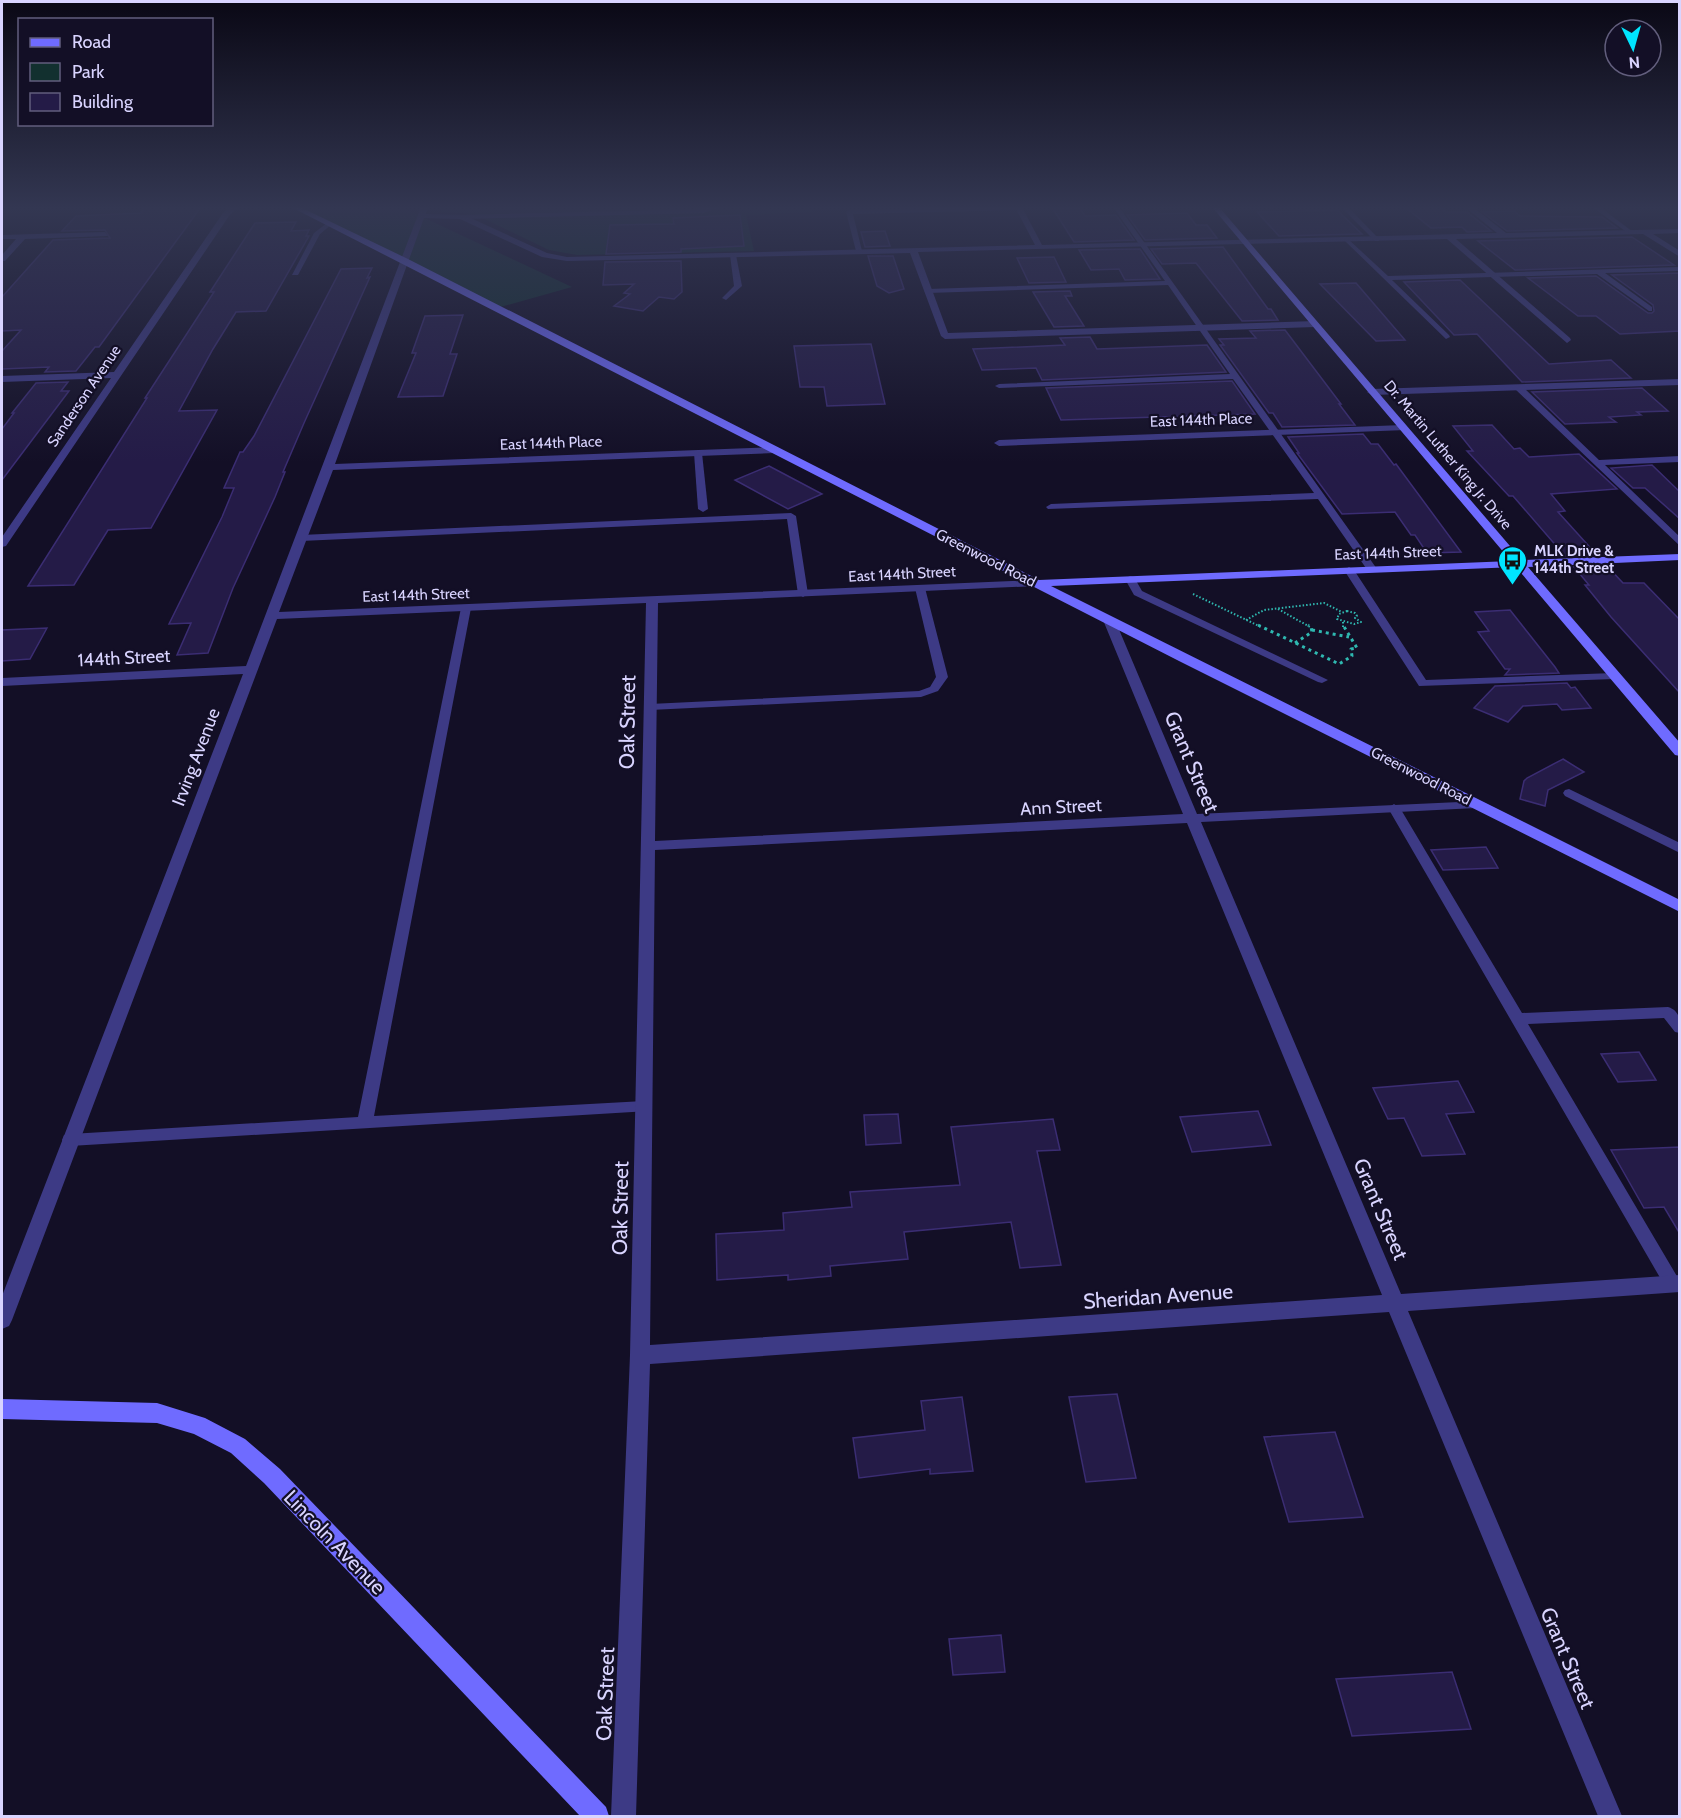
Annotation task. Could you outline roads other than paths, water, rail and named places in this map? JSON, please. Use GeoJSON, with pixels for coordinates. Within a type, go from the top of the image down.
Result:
{"type":"FeatureCollection","features":[{"type":"Feature","properties":{"kind":"street","name":"Sanderson Avenue"},"geometry":{"type":"LineString","coordinates":[[2,544],[173,292]]}},
{"type":"Feature","properties":{"kind":"street","name":"Irving Avenue"},"geometry":{"type":"LineString","coordinates":[[2,1320],[393,292]]}},
{"type":"Feature","properties":{"kind":"street","name":"Greenwood Road"},"geometry":{"type":"LineString","coordinates":[[465,292],[1109,620],[1680,907]]}},
{"type":"Feature","properties":{"kind":"street"},"geometry":{"type":"LineString","coordinates":[[928,292],[945,336],[1315,324]]}},
{"type":"Feature","properties":{"kind":"street","name":"Dr. Martin Luther King Jr. Drive"},"geometry":{"type":"LineString","coordinates":[[1288,292],[1680,752]]}},
{"type":"Feature","properties":{"kind":"street"},"geometry":{"type":"LineString","coordinates":[[1512,292],[1567,340]]}},
{"type":"Feature","properties":{"kind":"street"},"geometry":{"type":"LineString","coordinates":[[2,379],[116,375]]}},
{"type":"Feature","properties":{"kind":"street"},"geometry":{"type":"LineString","coordinates":[[1372,392],[1680,382]]}},
{"type":"Feature","properties":{"kind":"street","name":"East 144th Place"},"geometry":{"type":"LineString","coordinates":[[999,442],[1403,428]]}},
{"type":"Feature","properties":{"kind":"street","name":"East 144th Place"},"geometry":{"type":"LineString","coordinates":[[328,467],[774,450]]}},
{"type":"Feature","properties":{"kind":"street","name":"East 144th Street"},"geometry":{"type":"LineString","coordinates":[[270,616],[1680,557]]}},
{"type":"Feature","properties":{"kind":"street","name":"Oak Street"},"geometry":{"type":"LineString","coordinates":[[623,1816],[640,1355],[652,601]]}},
{"type":"Feature","properties":{"kind":"street","name":"Grant Street"},"geometry":{"type":"LineString","coordinates":[[1109,620],[1610,1816]]}},
{"type":"Feature","properties":{"kind":"street","name":"144th Street"},"geometry":{"type":"LineString","coordinates":[[2,681],[249,670]]}},
{"type":"Feature","properties":{"kind":"street","name":"Ann Street"},"geometry":{"type":"LineString","coordinates":[[648,846],[1476,804]]}},
{"type":"Feature","properties":{"kind":"street","name":"Sheridan Avenue"},"geometry":{"type":"LineString","coordinates":[[640,1355],[1676,1283]]}},
{"type":"Feature","properties":{"kind":"street","name":"Lincoln Avenue"},"geometry":{"type":"LineString","coordinates":[[2,1409],[157,1413],[198,1425],[238,1446],[272,1476],[597,1816]]}},
{"type":"Feature","properties":{"kind":"lane"},"geometry":{"type":"LineString","coordinates":[[726,298],[732,292]]}},
{"type":"Feature","properties":{"kind":"lane"},"geometry":{"type":"LineString","coordinates":[[1176,292],[1372,569]]}},
{"type":"Feature","properties":{"kind":"lane"},"geometry":{"type":"LineString","coordinates":[[1400,292],[1446,337]]}},
{"type":"Feature","properties":{"kind":"lane"},"geometry":{"type":"LineString","coordinates":[[1626,292],[1649,309]]}},
{"type":"Feature","properties":{"kind":"lane"},"geometry":{"type":"LineString","coordinates":[[999,386],[1236,376]]}},
{"type":"Feature","properties":{"kind":"lane"},"geometry":{"type":"LineString","coordinates":[[1518,387],[1680,543]]}},
{"type":"Feature","properties":{"kind":"lane"},"geometry":{"type":"LineString","coordinates":[[698,453],[703,509]]}},
{"type":"Feature","properties":{"kind":"lane"},"geometry":{"type":"LineString","coordinates":[[1596,463],[1680,459]]}},
{"type":"Feature","properties":{"kind":"lane"},"geometry":{"type":"LineString","coordinates":[[1051,507],[1320,496]]}},
{"type":"Feature","properties":{"kind":"lane"},"geometry":{"type":"LineString","coordinates":[[300,538],[791,516],[803,594]]}},
{"type":"Feature","properties":{"kind":"lane"},"geometry":{"type":"LineString","coordinates":[[1348,570],[1423,684],[1614,676]]}},
{"type":"Feature","properties":{"kind":"lane"},"geometry":{"type":"LineString","coordinates":[[1130,579],[1138,593],[1323,680]]}},
{"type":"Feature","properties":{"kind":"lane"},"geometry":{"type":"LineString","coordinates":[[650,707],[921,694],[934,688],[942,677],[920,588]]}},
{"type":"Feature","properties":{"kind":"lane"},"geometry":{"type":"LineString","coordinates":[[365,1123],[466,608]]}},
{"type":"Feature","properties":{"kind":"lane"},"geometry":{"type":"LineString","coordinates":[[1569,793],[1680,849]]}},
{"type":"Feature","properties":{"kind":"lane"},"geometry":{"type":"LineString","coordinates":[[1394,808],[1517,1019],[1676,1283]]}},
{"type":"Feature","properties":{"kind":"lane"},"geometry":{"type":"LineString","coordinates":[[1517,1019],[1668,1012],[1680,1029]]}},
{"type":"Feature","properties":{"kind":"lane"},"geometry":{"type":"LineString","coordinates":[[70,1140],[644,1107]]}},
{"type":"Feature","properties":{"kind":"place","name":"MLK Drive & 144th Street"},"geometry":{"type":"Point","coordinates":[1513,586]}}]}
